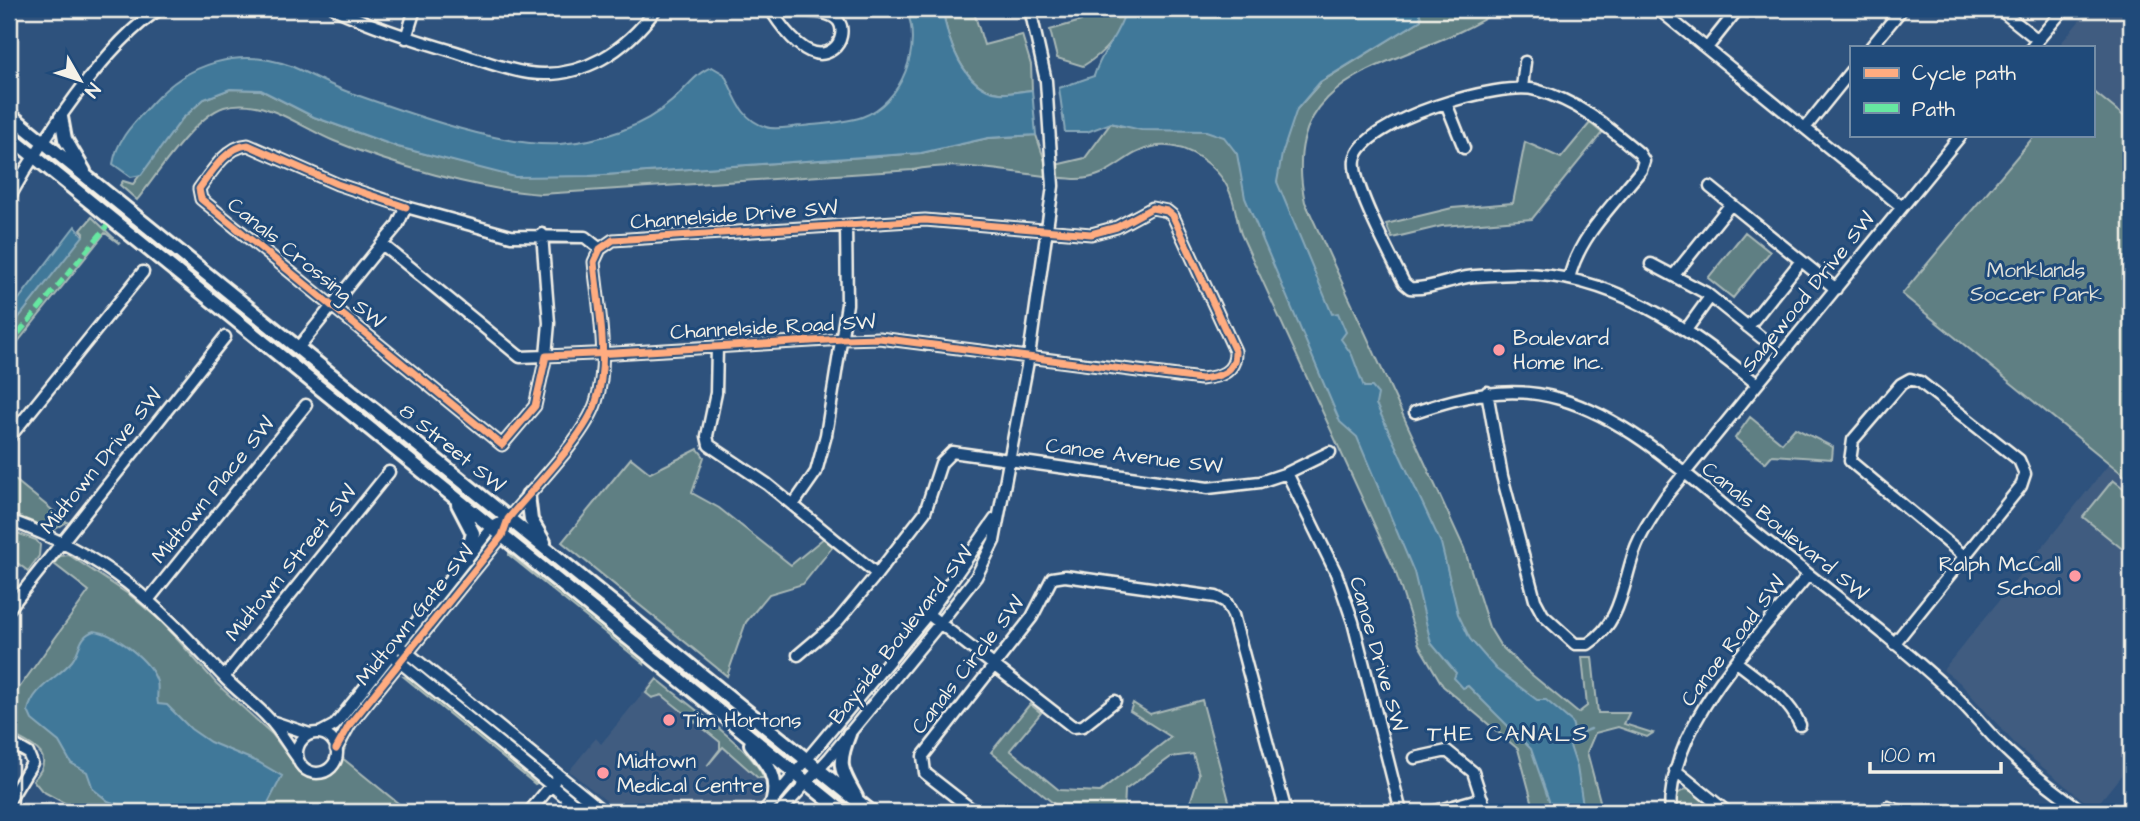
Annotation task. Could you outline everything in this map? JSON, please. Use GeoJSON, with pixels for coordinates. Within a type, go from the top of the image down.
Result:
{"type":"FeatureCollection","features":[{"type":"Feature","properties":{"kind":"main road","name":"8 Street SW"},"geometry":{"type":"LineString","coordinates":[[9,114],[871,812]]}},
{"type":"Feature","properties":{"kind":"main road"},"geometry":{"type":"LineString","coordinates":[[61,117],[65,139],[90,181]]}},
{"type":"Feature","properties":{"kind":"main road","name":"8 Street SW"},"geometry":{"type":"LineString","coordinates":[[9,136],[842,812]]}},
{"type":"Feature","properties":{"kind":"main road"},"geometry":{"type":"LineString","coordinates":[[446,490],[458,504],[473,533],[466,559]]}},
{"type":"Feature","properties":{"kind":"main road"},"geometry":{"type":"LineString","coordinates":[[528,495],[531,520],[552,554]]}},
{"type":"Feature","properties":{"kind":"main road"},"geometry":{"type":"LineString","coordinates":[[735,725],[772,771],[776,785],[773,800]]}},
{"type":"Feature","properties":{"kind":"main road"},"geometry":{"type":"LineString","coordinates":[[849,734],[840,756],[841,768],[859,803]]}},
{"type":"Feature","properties":{"kind":"street"},"geometry":{"type":"LineString","coordinates":[[9,198],[42,141],[123,39],[142,19],[160,9]]}},
{"type":"Feature","properties":{"kind":"street"},"geometry":{"type":"LineString","coordinates":[[335,9],[406,38],[527,73],[559,74],[592,64],[619,50],[638,33],[656,9]]}},
{"type":"Feature","properties":{"kind":"street"},"geometry":{"type":"LineString","coordinates":[[406,38],[415,9]]}},
{"type":"Feature","properties":{"kind":"street","name":"Bayside Boulevard SW"},"geometry":{"type":"LineString","coordinates":[[801,778],[818,770],[940,623],[988,556],[994,541],[1029,356],[1053,186],[1046,81],[1030,9]]}},
{"type":"Feature","properties":{"kind":"street"},"geometry":{"type":"LineString","coordinates":[[1658,9],[1902,207]]}},
{"type":"Feature","properties":{"kind":"street"},"geometry":{"type":"LineString","coordinates":[[1707,48],[1738,9]]}},
{"type":"Feature","properties":{"kind":"street"},"geometry":{"type":"LineString","coordinates":[[1872,46],[1902,9]]}},
{"type":"Feature","properties":{"kind":"street"},"geometry":{"type":"LineString","coordinates":[[1999,9],[2035,44],[2064,9]]}},
{"type":"Feature","properties":{"kind":"street"},"geometry":{"type":"LineString","coordinates":[[768,10],[815,11],[831,15],[839,23],[842,35],[837,46],[828,53],[816,55],[803,48],[768,10]]}},
{"type":"Feature","properties":{"kind":"street"},"geometry":{"type":"LineString","coordinates":[[1522,88],[1525,62]]}},
{"type":"Feature","properties":{"kind":"street"},"geometry":{"type":"LineString","coordinates":[[1805,128],[1850,72]]}},
{"type":"Feature","properties":{"kind":"street"},"geometry":{"type":"LineString","coordinates":[[1569,279],[1572,262],[1586,239],[1641,170],[1644,161],[1639,153],[1587,110],[1535,89],[1471,94],[1385,129],[1369,140],[1355,160],[1359,182],[1404,283],[1417,289],[1471,276],[1519,274],[1569,279],[1606,289],[1643,303],[1686,330],[1757,384]]}},
{"type":"Feature","properties":{"kind":"street"},"geometry":{"type":"LineString","coordinates":[[1446,103],[1464,148]]}},
{"type":"Feature","properties":{"kind":"street","name":"Sagewood Drive SW"},"geometry":{"type":"LineString","coordinates":[[1488,393],[1502,476],[1535,600],[1543,615],[1575,644],[1582,646],[1595,640],[1619,607],[1632,557],[1647,524],[1684,473],[1960,136]]}},
{"type":"Feature","properties":{"kind":"street","name":"Canals Crossing SW"},"geometry":{"type":"LineString","coordinates":[[542,234],[550,323],[546,356],[535,406],[502,445],[201,199],[199,189],[216,165],[241,145],[248,145],[325,179],[406,207],[511,236],[542,234],[585,237],[600,249]]}},
{"type":"Feature","properties":{"kind":"street"},"geometry":{"type":"LineString","coordinates":[[1710,187],[1836,289]]}},
{"type":"Feature","properties":{"kind":"street"},"geometry":{"type":"LineString","coordinates":[[1674,275],[1731,204]]}},
{"type":"Feature","properties":{"kind":"street","name":"Canals Crossing SW"},"geometry":{"type":"LineString","coordinates":[[298,348],[397,226],[406,207]]}},
{"type":"Feature","properties":{"kind":"street","name":"Channelside Drive SW"},"geometry":{"type":"LineString","coordinates":[[600,249],[612,240],[956,221],[1048,233],[1091,234],[1116,227],[1152,208],[1167,211],[1173,216],[1235,351],[1235,359],[1227,372],[1219,377],[1200,379],[1029,356]]}},
{"type":"Feature","properties":{"kind":"street"},"geometry":{"type":"LineString","coordinates":[[793,505],[809,485],[820,462],[844,339],[849,281],[846,226]]}},
{"type":"Feature","properties":{"kind":"street"},"geometry":{"type":"LineString","coordinates":[[382,244],[520,357],[602,354]]}},
{"type":"Feature","properties":{"kind":"street"},"geometry":{"type":"LineString","coordinates":[[508,519],[580,430],[596,405],[601,386],[602,354],[594,262],[600,249]]}},
{"type":"Feature","properties":{"kind":"street"},"geometry":{"type":"LineString","coordinates":[[1748,327],[1801,261]]}},
{"type":"Feature","properties":{"kind":"street"},"geometry":{"type":"LineString","coordinates":[[1651,264],[1710,297],[1762,338]]}},
{"type":"Feature","properties":{"kind":"street"},"geometry":{"type":"LineString","coordinates":[[9,438],[143,272]]}},
{"type":"Feature","properties":{"kind":"street"},"geometry":{"type":"LineString","coordinates":[[1686,330],[1710,297]]}},
{"type":"Feature","properties":{"kind":"street","name":"Midtown Drive SW"},"geometry":{"type":"LineString","coordinates":[[9,609],[225,337]]}},
{"type":"Feature","properties":{"kind":"street","name":"Channelside Road SW"},"geometry":{"type":"LineString","coordinates":[[602,354],[844,339],[911,340],[1029,356]]}},
{"type":"Feature","properties":{"kind":"street"},"geometry":{"type":"LineString","coordinates":[[717,347],[718,372],[707,436],[709,446],[793,505],[877,574],[824,636],[798,655]]}},
{"type":"Feature","properties":{"kind":"street"},"geometry":{"type":"LineString","coordinates":[[1894,644],[2021,486],[2025,475],[2024,467],[1920,382],[1910,379],[1900,384],[1853,440],[1850,461],[1964,556]]}},
{"type":"Feature","properties":{"kind":"street","name":"Canals Boulevard SW"},"geometry":{"type":"LineString","coordinates":[[1415,412],[1450,400],[1488,393],[1524,392],[1558,398],[1590,409],[1619,425],[1684,473],[1894,644],[1958,698],[2002,746],[2083,812]]}},
{"type":"Feature","properties":{"kind":"street","name":"Midtown Place SW"},"geometry":{"type":"LineString","coordinates":[[149,599],[306,405]]}},
{"type":"Feature","properties":{"kind":"street","name":"Canoe Avenue SW"},"geometry":{"type":"LineString","coordinates":[[877,574],[925,512],[941,463],[948,455],[958,452],[1208,488],[1259,482],[1287,473],[1330,452]]}},
{"type":"Feature","properties":{"kind":"street","name":"Midtown Street SW"},"geometry":{"type":"LineString","coordinates":[[224,677],[389,472]]}},
{"type":"Feature","properties":{"kind":"street","name":"Canoe Drive SW"},"geometry":{"type":"LineString","coordinates":[[1287,473],[1336,573],[1353,622],[1401,812]]}},
{"type":"Feature","properties":{"kind":"street","name":"Bayside Boulevard SW"},"geometry":{"type":"LineString","coordinates":[[801,778],[807,761],[928,614],[997,516]]}},
{"type":"Feature","properties":{"kind":"street","name":"Midtown Gate SW"},"geometry":{"type":"LineString","coordinates":[[336,749],[350,724],[508,519]]}},
{"type":"Feature","properties":{"kind":"street"},"geometry":{"type":"LineString","coordinates":[[9,520],[61,541],[106,566],[149,599],[224,677],[271,721],[306,769],[321,772],[333,764],[336,749],[327,736],[271,721]]}},
{"type":"Feature","properties":{"kind":"street","name":"Midtown Gate SW"},"geometry":{"type":"LineString","coordinates":[[316,734],[335,725],[466,559],[497,532]]}},
{"type":"Feature","properties":{"kind":"street","name":"Canoe Road SW"},"geometry":{"type":"LineString","coordinates":[[1670,812],[1675,770],[1699,715],[1808,575]]}},
{"type":"Feature","properties":{"kind":"street","name":"Canals Circle SW"},"geometry":{"type":"LineString","coordinates":[[975,812],[925,773],[922,761],[926,751],[996,666],[1032,617],[1052,578],[1065,576],[1221,599],[1233,615],[1286,812]]}},
{"type":"Feature","properties":{"kind":"street"},"geometry":{"type":"LineString","coordinates":[[928,614],[1073,727],[1083,726],[1115,701]]}},
{"type":"Feature","properties":{"kind":"street"},"geometry":{"type":"LineString","coordinates":[[398,644],[604,812]]}},
{"type":"Feature","properties":{"kind":"street"},"geometry":{"type":"LineString","coordinates":[[390,654],[583,812]]}},
{"type":"Feature","properties":{"kind":"street"},"geometry":{"type":"LineString","coordinates":[[1738,663],[1784,700],[1794,710],[1800,724]]}},
{"type":"Feature","properties":{"kind":"street"},"geometry":{"type":"LineString","coordinates":[[297,757],[300,742],[316,734]]}},
{"type":"Feature","properties":{"kind":"street"},"geometry":{"type":"LineString","coordinates":[[9,742],[28,754],[32,763],[9,801]]}},
{"type":"Feature","properties":{"kind":"street"},"geometry":{"type":"LineString","coordinates":[[1415,758],[1447,751],[1473,772],[1486,812]]}},
{"type":"Feature","properties":{"kind":"street"},"geometry":{"type":"LineString","coordinates":[[1675,770],[1727,812]]}},
{"type":"Feature","properties":{"kind":"street"},"geometry":{"type":"LineString","coordinates":[[529,812],[559,776]]}},
{"type":"Feature","properties":{"kind":"street"},"geometry":{"type":"LineString","coordinates":[[763,812],[773,800],[801,778]]}},
{"type":"Feature","properties":{"kind":"street"},"geometry":{"type":"LineString","coordinates":[[780,812],[801,778]]}},
{"type":"Feature","properties":{"kind":"street"},"geometry":{"type":"LineString","coordinates":[[1432,812],[1482,799]]}},
{"type":"Feature","properties":{"kind":"street"},"geometry":{"type":"LineString","coordinates":[[1879,812],[1888,807],[1903,812]]}},
{"type":"Feature","properties":{"kind":"shaded area"},"geometry":{"type":"Polygon","coordinates":[[[906,9],[943,9],[953,48],[959,61],[976,83],[999,93],[1032,90],[1036,135],[988,138],[921,153],[589,176],[515,177],[398,147],[314,117],[261,90],[230,89],[204,99],[182,119],[141,175],[131,177],[113,164],[118,146],[128,131],[166,89],[198,69],[234,59],[272,60],[346,91],[428,119],[485,135],[538,144],[590,140],[634,126],[660,110],[677,97],[695,77],[712,67],[724,74],[744,112],[766,127],[848,121],[876,110],[898,86],[910,56],[912,40],[906,9]]]}},
{"type":"Feature","properties":{"kind":"shaded area"},"geometry":{"type":"Polygon","coordinates":[[[1126,9],[1419,9],[1421,20],[1320,82],[1297,109],[1282,154],[1277,182],[1332,314],[1338,313],[1346,332],[1341,339],[1352,355],[1364,387],[1372,387],[1378,394],[1376,404],[1441,543],[1458,614],[1470,639],[1496,669],[1537,700],[1546,700],[1572,722],[1576,738],[1569,743],[1577,767],[1584,812],[1553,812],[1531,749],[1468,686],[1463,688],[1454,678],[1456,673],[1431,643],[1414,572],[1357,437],[1340,422],[1245,198],[1237,154],[1224,137],[1206,131],[1141,130],[1111,123],[1087,132],[1065,132],[1059,88],[1094,76],[1126,9]]]}},
{"type":"Feature","properties":{"kind":"shaded area"},"geometry":{"type":"Polygon","coordinates":[[[2089,9],[2131,9],[2131,122],[2094,92],[2094,46],[2059,46],[2089,9]]]}},
{"type":"Feature","properties":{"kind":"shaded area"},"geometry":{"type":"Polygon","coordinates":[[[75,226],[83,236],[9,330],[9,312],[75,226]]]}},
{"type":"Feature","properties":{"kind":"shaded area","name":"Ralph McCall School"},"geometry":{"type":"Polygon","coordinates":[[[2109,464],[2131,481],[2131,763],[2094,809],[2019,748],[1960,683],[1943,670],[2109,464]]]}},
{"type":"Feature","properties":{"kind":"shaded area"},"geometry":{"type":"Polygon","coordinates":[[[94,631],[122,642],[148,665],[157,682],[158,704],[167,705],[191,729],[210,742],[258,762],[282,776],[267,805],[276,812],[138,812],[108,801],[93,789],[87,772],[71,763],[59,742],[32,720],[28,711],[35,695],[72,661],[82,640],[94,631]]]}},
{"type":"Feature","properties":{"kind":"shaded area"},"geometry":{"type":"Polygon","coordinates":[[[655,678],[759,768],[767,782],[765,798],[754,812],[620,812],[569,771],[596,738],[601,744],[655,678]]]}},
{"type":"Feature","properties":{"kind":"green space"},"geometry":{"type":"Polygon","coordinates":[[[943,9],[973,9],[984,45],[1022,35],[1031,65],[1032,90],[999,93],[976,82],[959,60],[953,47],[943,9]]]}},
{"type":"Feature","properties":{"kind":"green space"},"geometry":{"type":"Polygon","coordinates":[[[1077,9],[1126,9],[1111,42],[1083,66],[1057,58],[1050,30],[1081,21],[1077,9]]]}},
{"type":"Feature","properties":{"kind":"green space"},"geometry":{"type":"Polygon","coordinates":[[[1419,9],[1500,9],[1466,28],[1360,75],[1331,95],[1311,121],[1301,156],[1305,202],[1464,548],[1489,627],[1500,645],[1578,713],[1587,706],[1582,657],[1592,657],[1598,713],[1629,713],[1624,724],[1653,733],[1647,737],[1618,727],[1595,733],[1587,752],[1603,812],[1535,812],[1518,749],[1443,686],[1419,645],[1395,570],[1241,234],[1227,187],[1211,166],[1190,152],[1165,146],[1152,147],[1098,175],[1074,179],[953,166],[541,194],[464,182],[409,167],[334,141],[275,112],[256,106],[232,105],[212,113],[189,134],[137,200],[120,185],[123,181],[133,184],[182,119],[204,99],[230,89],[261,90],[314,117],[398,147],[515,176],[589,176],[921,153],[988,138],[1036,135],[1047,167],[1085,158],[1111,123],[1120,126],[1297,109],[1321,82],[1421,20],[1419,9]]]}},
{"type":"Feature","properties":{"kind":"green space","name":"Monklands Soccer Park"},"geometry":{"type":"Polygon","coordinates":[[[2094,92],[2131,122],[2131,481],[1902,294],[2034,136],[2094,136],[2094,92]]]}},
{"type":"Feature","properties":{"kind":"green space"},"geometry":{"type":"Polygon","coordinates":[[[1590,123],[1602,133],[1532,219],[1442,226],[1392,238],[1386,224],[1452,208],[1513,203],[1525,142],[1561,158],[1590,123]]]}},
{"type":"Feature","properties":{"kind":"green space"},"geometry":{"type":"Polygon","coordinates":[[[92,217],[120,244],[105,233],[9,353],[9,330],[84,233],[81,230],[92,217]]]}},
{"type":"Feature","properties":{"kind":"green space"},"geometry":{"type":"Polygon","coordinates":[[[1745,232],[1770,252],[1733,298],[1708,278],[1745,232]]]}},
{"type":"Feature","properties":{"kind":"green space"},"geometry":{"type":"Polygon","coordinates":[[[1750,417],[1782,443],[1795,428],[1833,447],[1832,459],[1772,455],[1765,463],[1735,438],[1750,417]]]}},
{"type":"Feature","properties":{"kind":"green space"},"geometry":{"type":"Polygon","coordinates":[[[698,449],[704,457],[692,493],[719,508],[791,565],[825,537],[834,545],[803,584],[769,594],[746,622],[727,676],[562,542],[631,458],[650,473],[698,449]]]}},
{"type":"Feature","properties":{"kind":"green space"},"geometry":{"type":"Polygon","coordinates":[[[9,475],[67,522],[54,530],[9,513],[9,475]]]}},
{"type":"Feature","properties":{"kind":"green space"},"geometry":{"type":"Polygon","coordinates":[[[2113,480],[2131,494],[2131,556],[2083,517],[2113,480]]]}},
{"type":"Feature","properties":{"kind":"green space"},"geometry":{"type":"Polygon","coordinates":[[[9,530],[36,540],[40,545],[39,556],[28,571],[9,557],[9,530]]]}},
{"type":"Feature","properties":{"kind":"green space"},"geometry":{"type":"Polygon","coordinates":[[[69,555],[131,596],[162,622],[217,684],[272,734],[300,772],[311,777],[328,775],[350,737],[341,757],[409,812],[81,812],[42,791],[33,780],[43,763],[42,756],[32,745],[9,733],[9,702],[89,591],[54,564],[60,556],[69,555]]]}},
{"type":"Feature","properties":{"kind":"green space"},"geometry":{"type":"Polygon","coordinates":[[[509,555],[643,658],[644,664],[509,555]]]}},
{"type":"Feature","properties":{"kind":"green space"},"geometry":{"type":"Polygon","coordinates":[[[404,677],[411,678],[537,783],[535,784],[404,677]]]}},
{"type":"Feature","properties":{"kind":"green space"},"geometry":{"type":"Polygon","coordinates":[[[657,679],[733,740],[758,767],[764,778],[758,778],[723,747],[707,766],[720,749],[720,742],[662,695],[652,698],[646,693],[657,679]]]}},
{"type":"Feature","properties":{"kind":"green space"},"geometry":{"type":"Polygon","coordinates":[[[1202,700],[1232,812],[1203,812],[1191,800],[1199,774],[1193,754],[1171,757],[1125,790],[1124,812],[1064,812],[991,752],[1030,704],[1041,713],[1010,750],[1059,790],[1100,792],[1171,737],[1130,711],[1133,703],[1150,714],[1202,700]]]}},
{"type":"Feature","properties":{"kind":"green space"},"geometry":{"type":"Polygon","coordinates":[[[1686,789],[1694,792],[1719,812],[1675,812],[1677,794],[1686,789]]]}},
{"type":"Feature","properties":{"kind":"waterway"},"geometry":{"type":"LineString","coordinates":[[1575,735],[1591,729]]}},
{"type":"Feature","properties":{"kind":"marked path"},"geometry":{"type":"LineString","coordinates":[[9,345],[107,226]]}},
{"type":"Feature","properties":{"kind":"cycle path"},"geometry":{"type":"LineString","coordinates":[[336,749],[350,724],[502,536],[508,519],[570,446],[590,416],[600,386],[602,369],[603,351],[594,262],[600,249],[613,240],[925,220],[1091,234],[1117,227],[1152,208],[1167,211],[1173,216],[1235,351],[1235,358],[1225,372],[1201,379],[879,338],[844,339],[615,353],[546,356],[535,406],[502,445],[201,199],[199,189],[226,155],[248,145],[337,184],[406,207]]}},
{"type":"Feature","properties":{"kind":"place","name":"Boulevard Home Inc."},"geometry":{"type":"Point","coordinates":[1499,350]}},
{"type":"Feature","properties":{"kind":"place","name":"Ralph McCall School"},"geometry":{"type":"Point","coordinates":[2075,576]}},
{"type":"Feature","properties":{"kind":"place","name":"Tim Hortons"},"geometry":{"type":"Point","coordinates":[669,720]}},
{"type":"Feature","properties":{"kind":"place","name":"Midtown Medical Centre"},"geometry":{"type":"Point","coordinates":[603,773]}},
{"type":"Feature","properties":{"kind":"district","name":"THE CANALS"},"geometry":{"type":"Point","coordinates":[1508,734]}}]}
